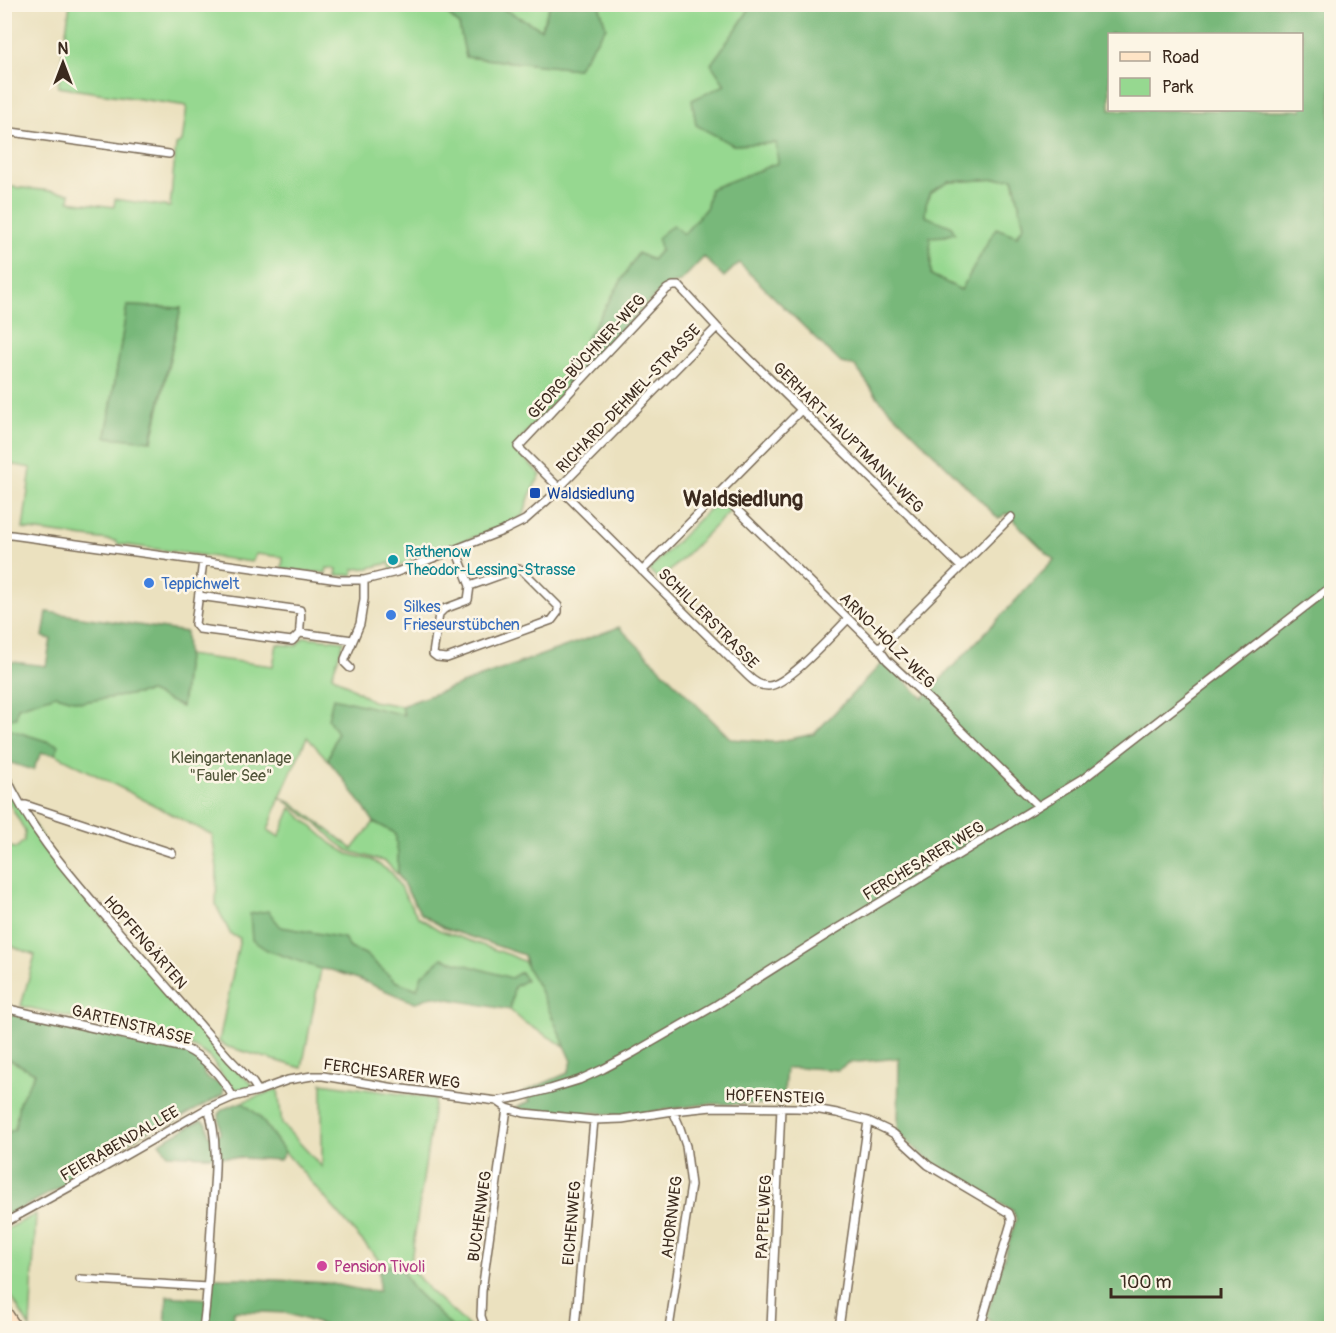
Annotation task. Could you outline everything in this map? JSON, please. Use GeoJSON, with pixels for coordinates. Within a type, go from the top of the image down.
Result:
{"type":"FeatureCollection","features":[{"type":"Feature","properties":{"kind":"main road"},"geometry":{"type":"LineString","coordinates":[[4,1308],[17,1329]]}},
{"type":"Feature","properties":{"kind":"street"},"geometry":{"type":"LineString","coordinates":[[4,131],[169,153]]}},
{"type":"Feature","properties":{"kind":"street","name":"GEORG-BÜCHNER-WEG"},"geometry":{"type":"LineString","coordinates":[[560,489],[518,447],[667,290],[673,286],[679,286],[717,327]]}},
{"type":"Feature","properties":{"kind":"street","name":"GERHART-HAUPTMANN-WEG"},"geometry":{"type":"LineString","coordinates":[[717,327],[961,567]]}},
{"type":"Feature","properties":{"kind":"street","name":"RICHARD-DEHMEL-STRASSE"},"geometry":{"type":"LineString","coordinates":[[4,534],[339,580],[364,579],[397,572],[456,550],[525,520],[560,489],[717,327]]}},
{"type":"Feature","properties":{"kind":"street"},"geometry":{"type":"LineString","coordinates":[[642,571],[801,410]]}},
{"type":"Feature","properties":{"kind":"street","name":"SCHILLERSTRASSE"},"geometry":{"type":"LineString","coordinates":[[560,489],[747,675],[759,684],[769,686],[792,675],[848,619]]}},
{"type":"Feature","properties":{"kind":"street","name":"ARNO-HOLZ-WEG"},"geometry":{"type":"LineString","coordinates":[[720,493],[879,649],[887,660],[1038,806]]}},
{"type":"Feature","properties":{"kind":"street"},"geometry":{"type":"LineString","coordinates":[[879,649],[1011,517]]}},
{"type":"Feature","properties":{"kind":"street"},"geometry":{"type":"LineString","coordinates":[[456,550],[470,586],[468,600],[444,609],[440,614],[433,654],[437,657],[447,658],[552,620],[558,612],[558,606],[522,570],[517,569],[470,586]]}},
{"type":"Feature","properties":{"kind":"street"},"geometry":{"type":"LineString","coordinates":[[203,561],[195,624],[199,629],[292,641],[300,633]]}},
{"type":"Feature","properties":{"kind":"street"},"geometry":{"type":"LineString","coordinates":[[350,668],[345,663],[345,659],[360,624],[364,579]]}},
{"type":"Feature","properties":{"kind":"street","name":"FERCHESARER WEG"},"geometry":{"type":"LineString","coordinates":[[254,1092],[288,1080],[312,1076],[497,1101],[579,1080],[633,1053],[716,1005],[1083,779],[1332,585]]}},
{"type":"Feature","properties":{"kind":"street"},"geometry":{"type":"LineString","coordinates":[[199,596],[300,610],[300,633]]}},
{"type":"Feature","properties":{"kind":"street"},"geometry":{"type":"LineString","coordinates":[[300,633],[353,640]]}},
{"type":"Feature","properties":{"kind":"street","name":"HOPFENGÄRTEN"},"geometry":{"type":"LineString","coordinates":[[4,772],[38,833],[64,868],[253,1083],[254,1092]]}},
{"type":"Feature","properties":{"kind":"street"},"geometry":{"type":"LineString","coordinates":[[21,805],[130,834],[172,853]]}},
{"type":"Feature","properties":{"kind":"street","name":"GARTENSTRASSE"},"geometry":{"type":"LineString","coordinates":[[4,1008],[184,1048],[203,1059],[233,1097]]}},
{"type":"Feature","properties":{"kind":"street","name":"FEIERABENDALLEE"},"geometry":{"type":"LineString","coordinates":[[4,1223],[208,1107],[254,1092]]}},
{"type":"Feature","properties":{"kind":"street","name":"FERCHESARER WEG"},"geometry":{"type":"LineString","coordinates":[[497,1101],[507,1108]]}},
{"type":"Feature","properties":{"kind":"street"},"geometry":{"type":"LineString","coordinates":[[203,1329],[215,1148],[213,1123],[208,1107]]}},
{"type":"Feature","properties":{"kind":"street","name":"HOPFENSTEIG"},"geometry":{"type":"LineString","coordinates":[[507,1108],[524,1113],[594,1120],[622,1119],[712,1107],[781,1107],[815,1109],[868,1121],[894,1134],[928,1165],[1011,1218],[980,1329]]}},
{"type":"Feature","properties":{"kind":"street","name":"PAPPELWEG"},"geometry":{"type":"LineString","coordinates":[[771,1329],[781,1107]]}},
{"type":"Feature","properties":{"kind":"street","name":"BUCHENWEG"},"geometry":{"type":"LineString","coordinates":[[485,1329],[481,1316],[482,1291],[507,1108]]}},
{"type":"Feature","properties":{"kind":"street","name":"AHORNWEG"},"geometry":{"type":"LineString","coordinates":[[669,1329],[691,1185],[686,1146],[673,1111]]}},
{"type":"Feature","properties":{"kind":"street","name":"EICHENWEG"},"geometry":{"type":"LineString","coordinates":[[575,1329],[594,1120]]}},
{"type":"Feature","properties":{"kind":"street"},"geometry":{"type":"LineString","coordinates":[[839,1329],[868,1121]]}},
{"type":"Feature","properties":{"kind":"street"},"geometry":{"type":"LineString","coordinates":[[80,1280],[207,1287]]}},
{"type":"Feature","properties":{"kind":"green space"},"geometry":{"type":"Polygon","coordinates":[[[70,4],[438,5],[459,25],[466,57],[577,69],[606,27],[599,5],[752,5],[737,28],[725,85],[733,145],[777,143],[778,163],[710,189],[707,207],[684,234],[661,250],[652,260],[638,254],[562,379],[570,384],[516,444],[521,455],[541,475],[530,494],[524,515],[506,525],[391,569],[389,563],[354,569],[353,575],[336,575],[337,569],[327,568],[326,573],[282,569],[283,557],[256,554],[252,562],[23,529],[31,468],[5,463],[4,186],[70,193],[69,201],[114,207],[115,199],[170,207],[176,145],[182,142],[187,106],[58,87],[70,4]],[[127,306],[106,436],[152,441],[181,308],[127,306]]]}},
{"type":"Feature","properties":{"kind":"green space"},"geometry":{"type":"Polygon","coordinates":[[[438,5],[468,5],[479,13],[484,5],[496,5],[541,29],[550,5],[599,5],[606,27],[577,69],[466,57],[459,25],[438,5]]]}},
{"type":"Feature","properties":{"kind":"green space"},"geometry":{"type":"Polygon","coordinates":[[[496,5],[550,5],[541,29],[496,5]]]}},
{"type":"Feature","properties":{"kind":"green space"},"geometry":{"type":"Polygon","coordinates":[[[752,5],[1331,5],[1331,1328],[997,1328],[986,1317],[1016,1219],[1013,1211],[932,1163],[898,1133],[899,1058],[848,1063],[838,1070],[786,1068],[783,1104],[707,1104],[621,1116],[591,1112],[586,1116],[515,1108],[531,1101],[519,1094],[568,1073],[572,1061],[538,986],[527,968],[524,955],[444,928],[421,914],[398,875],[395,833],[374,822],[328,760],[337,733],[328,719],[333,698],[404,715],[401,706],[619,627],[731,739],[775,742],[814,734],[884,661],[923,698],[1054,560],[1006,513],[999,519],[879,399],[855,366],[841,363],[739,263],[724,277],[704,257],[680,282],[666,285],[570,384],[562,379],[638,253],[652,260],[661,250],[657,238],[673,225],[684,234],[707,207],[710,189],[778,163],[776,143],[733,145],[696,125],[692,100],[725,85],[711,64],[752,5]],[[1013,178],[949,182],[931,192],[926,204],[925,216],[951,226],[955,233],[930,237],[931,275],[961,290],[996,228],[1017,236],[1024,225],[1013,178]]]}},
{"type":"Feature","properties":{"kind":"green space"},"geometry":{"type":"Polygon","coordinates":[[[1013,178],[1024,225],[1017,236],[996,229],[961,290],[931,275],[930,236],[944,236],[925,217],[926,204],[931,192],[949,182],[1013,178]]]}},
{"type":"Feature","properties":{"kind":"green space"},"geometry":{"type":"Polygon","coordinates":[[[127,306],[181,308],[151,441],[106,437],[127,306]]]}},
{"type":"Feature","properties":{"kind":"green space"},"geometry":{"type":"Polygon","coordinates":[[[719,499],[731,510],[660,581],[649,570],[719,499]]]}},
{"type":"Feature","properties":{"kind":"green space"},"geometry":{"type":"Polygon","coordinates":[[[47,612],[186,632],[187,655],[182,707],[150,692],[81,702],[56,695],[18,707],[16,718],[5,718],[5,661],[46,666],[51,639],[43,637],[47,612]]]}},
{"type":"Feature","properties":{"kind":"green space","name":"Kleingartenanlage \"Fauler See\""},"geometry":{"type":"Polygon","coordinates":[[[304,637],[344,641],[332,675],[372,701],[401,706],[404,715],[337,733],[328,760],[307,737],[268,830],[279,837],[291,808],[332,844],[348,854],[372,860],[392,873],[418,917],[439,930],[525,962],[566,1047],[525,1023],[510,1010],[514,987],[511,978],[442,958],[417,989],[395,981],[365,954],[350,948],[344,938],[281,927],[268,950],[321,969],[302,1068],[228,1047],[219,1042],[240,938],[231,935],[216,905],[217,868],[212,835],[55,754],[58,745],[5,730],[4,718],[15,718],[18,707],[56,695],[81,702],[150,692],[182,707],[187,655],[273,666],[277,644],[296,646],[304,637]]]}},
{"type":"Feature","properties":{"kind":"green space"},"geometry":{"type":"Polygon","coordinates":[[[5,730],[59,745],[55,754],[41,753],[33,770],[5,761],[5,730]]]}},
{"type":"Feature","properties":{"kind":"green space"},"geometry":{"type":"Polygon","coordinates":[[[5,777],[61,869],[238,1072],[253,1085],[253,1088],[244,1090],[231,1086],[208,1056],[183,1042],[21,1006],[35,955],[5,944],[4,846],[16,848],[24,841],[25,831],[5,796],[5,777]]]}},
{"type":"Feature","properties":{"kind":"green space"},"geometry":{"type":"Polygon","coordinates":[[[280,797],[295,805],[353,849],[374,822],[395,833],[398,875],[386,862],[349,851],[280,797]]]}},
{"type":"Feature","properties":{"kind":"green space"},"geometry":{"type":"Polygon","coordinates":[[[268,911],[281,927],[344,938],[350,948],[365,954],[395,981],[417,989],[422,975],[442,958],[511,978],[521,972],[526,980],[514,987],[510,1010],[432,996],[415,1003],[358,979],[267,950],[252,940],[250,914],[268,911]]]}},
{"type":"Feature","properties":{"kind":"green space"},"geometry":{"type":"Polygon","coordinates":[[[5,1013],[187,1053],[203,1065],[204,1075],[221,1084],[224,1092],[165,1127],[163,1125],[146,1132],[69,1177],[69,1183],[5,1217],[5,1134],[15,1129],[19,1103],[35,1073],[5,1057],[5,1013]]]}},
{"type":"Feature","properties":{"kind":"green space"},"geometry":{"type":"Polygon","coordinates":[[[4,1057],[35,1073],[19,1103],[15,1129],[5,1134],[4,1057]]]}},
{"type":"Feature","properties":{"kind":"green space"},"geometry":{"type":"Polygon","coordinates":[[[322,1083],[435,1099],[410,1267],[429,1290],[471,1328],[453,1328],[413,1289],[399,1265],[394,1263],[385,1267],[285,1152],[259,1116],[242,1102],[278,1089],[282,1124],[322,1167],[322,1083]]]}},
{"type":"Feature","properties":{"kind":"green space"},"geometry":{"type":"Polygon","coordinates":[[[242,1102],[259,1116],[285,1152],[280,1160],[168,1154],[159,1143],[201,1120],[207,1124],[209,1136],[220,1134],[219,1113],[223,1109],[242,1102]]]}},
{"type":"Feature","properties":{"kind":"green space"},"geometry":{"type":"Polygon","coordinates":[[[36,1214],[30,1328],[5,1286],[5,1230],[36,1214]]]}},
{"type":"Feature","properties":{"kind":"green space"},"geometry":{"type":"Polygon","coordinates":[[[394,1263],[399,1265],[413,1289],[453,1328],[332,1328],[286,1313],[234,1311],[233,1328],[165,1328],[167,1296],[209,1299],[211,1278],[328,1283],[361,1290],[379,1291],[379,1271],[394,1263]]]}},
{"type":"Feature","properties":{"kind":"place","name":"Waldsiedlung"},"geometry":{"type":"Point","coordinates":[535,493]}},
{"type":"Feature","properties":{"kind":"place","name":"Rathenow Theodor-Lessing-Strasse"},"geometry":{"type":"Point","coordinates":[393,560]}},
{"type":"Feature","properties":{"kind":"place","name":"Teppichwelt"},"geometry":{"type":"Point","coordinates":[149,583]}},
{"type":"Feature","properties":{"kind":"place","name":"Silkes Frieseurstübchen"},"geometry":{"type":"Point","coordinates":[391,615]}},
{"type":"Feature","properties":{"kind":"place","name":"Pension Tivoli"},"geometry":{"type":"Point","coordinates":[322,1266]}},
{"type":"Feature","properties":{"kind":"district","name":"Waldsiedlung"},"geometry":{"type":"Point","coordinates":[743,498]}}]}
